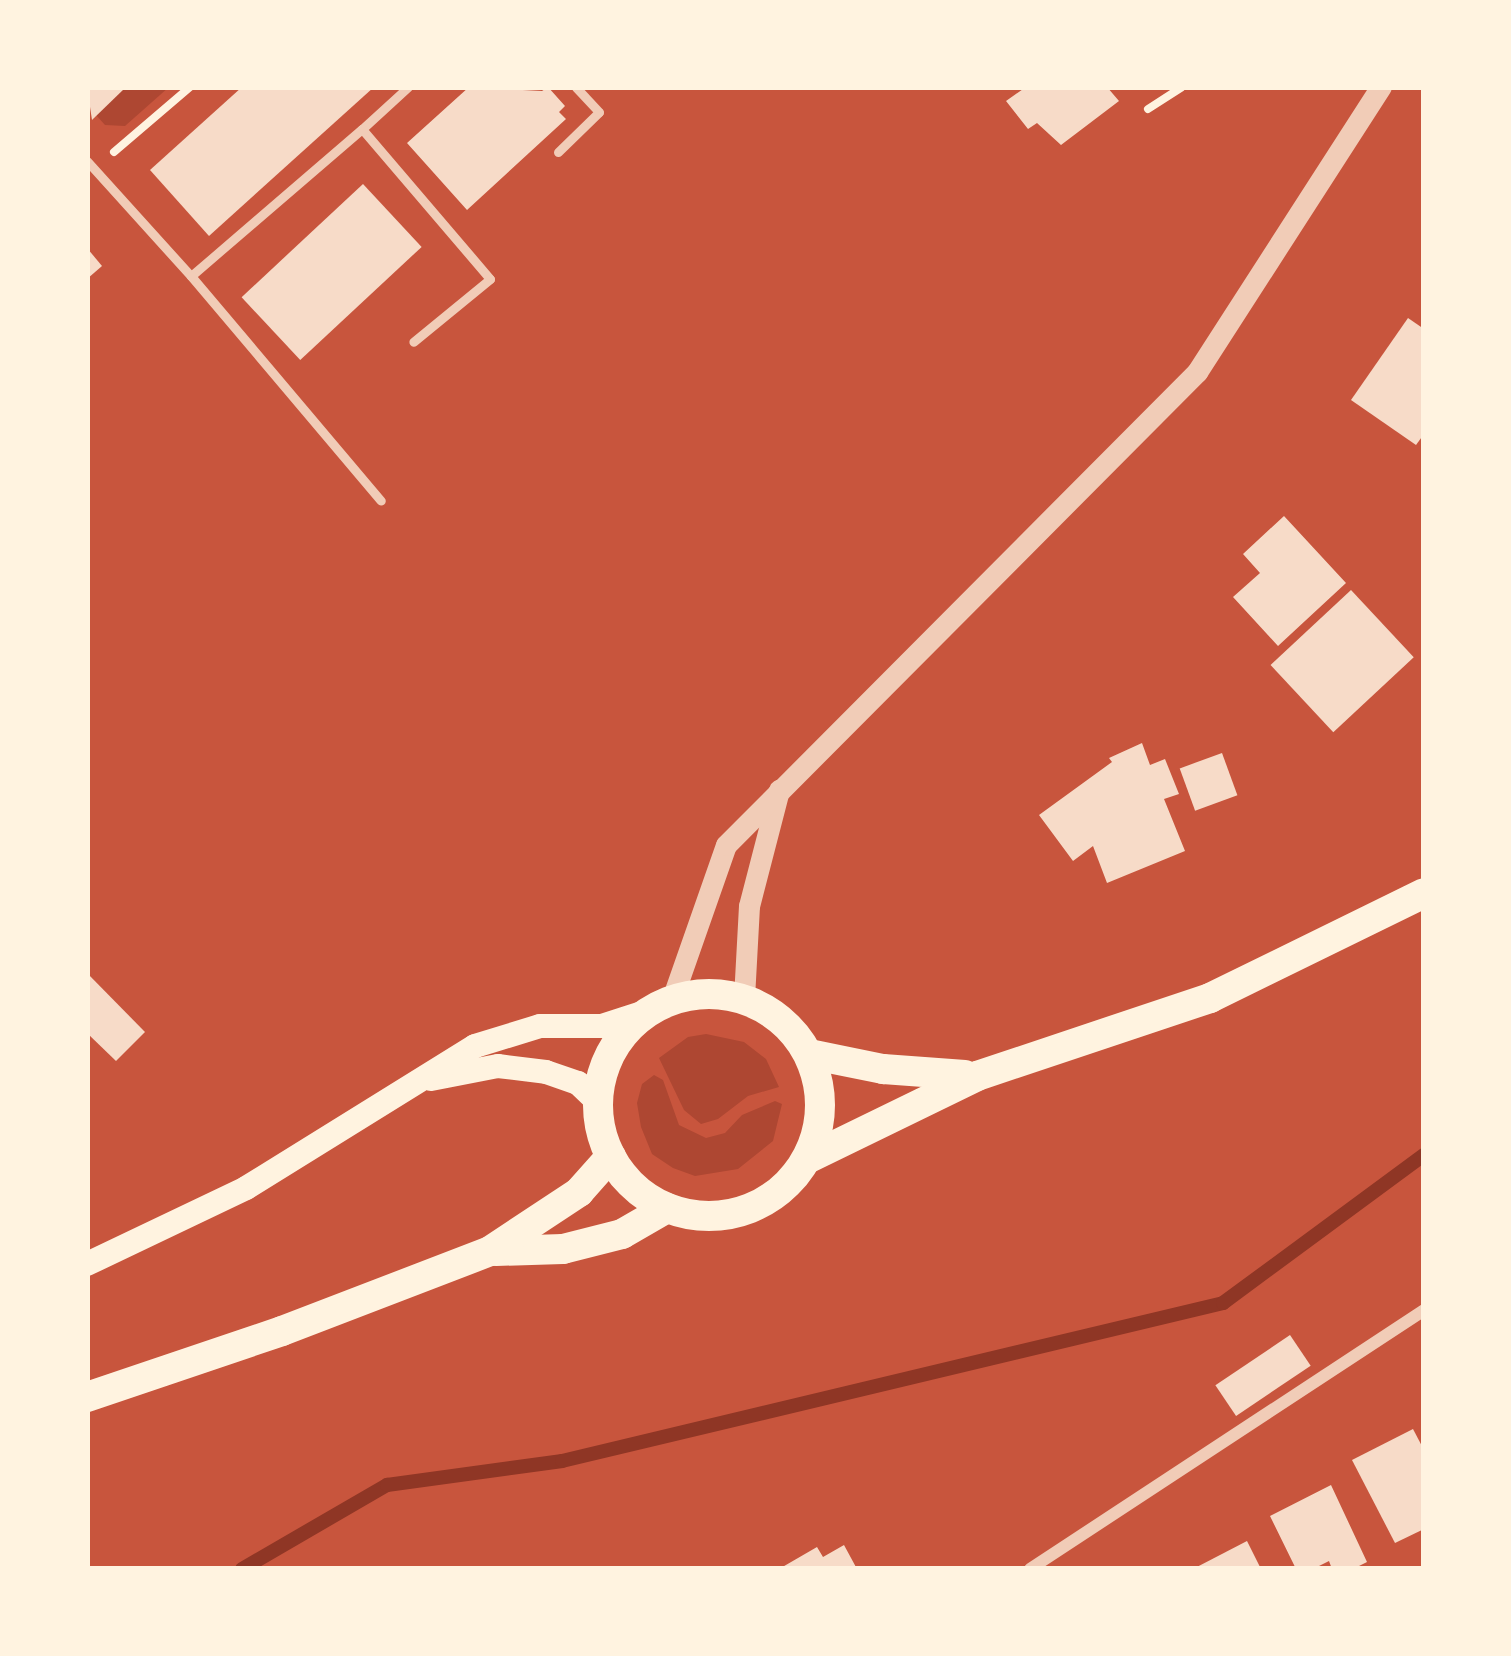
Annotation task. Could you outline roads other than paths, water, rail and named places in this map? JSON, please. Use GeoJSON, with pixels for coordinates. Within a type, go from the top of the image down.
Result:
{"type":"FeatureCollection","features":[{"type":"Feature","properties":{"kind":"main road"},"geometry":{"type":"LineString","coordinates":[[807,1160],[977,1076],[1210,998],[1424,893]]}},
{"type":"Feature","properties":{"kind":"main road"},"geometry":{"type":"LineString","coordinates":[[87,1264],[246,1188],[475,1046],[540,1026],[602,1026],[660,1005],[696,994],[744,998],[792,1030],[809,1054],[820,1088],[820,1125],[807,1160],[788,1185],[761,1204],[730,1215],[698,1216],[667,1208],[644,1196],[610,1156],[598,1102],[604,1066],[622,1036],[660,1005]]}},
{"type":"Feature","properties":{"kind":"main road"},"geometry":{"type":"LineString","coordinates":[[809,1054],[883,1070],[977,1076]]}},
{"type":"Feature","properties":{"kind":"main road"},"geometry":{"type":"LineString","coordinates":[[417,1082],[498,1066],[578,1083],[598,1102]]}},
{"type":"Feature","properties":{"kind":"main road"},"geometry":{"type":"LineString","coordinates":[[87,1397],[282,1331],[490,1251],[579,1192],[610,1156]]}},
{"type":"Feature","properties":{"kind":"main road"},"geometry":{"type":"LineString","coordinates":[[490,1251],[563,1249],[622,1234],[667,1208]]}},
{"type":"Feature","properties":{"kind":"street"},"geometry":{"type":"LineString","coordinates":[[660,1005],[727,845],[1197,372],[1381,87]]}},
{"type":"Feature","properties":{"kind":"street"},"geometry":{"type":"LineString","coordinates":[[744,998],[749,906],[779,789]]}},
{"type":"Feature","properties":{"kind":"street"},"geometry":{"type":"LineString","coordinates":[[1030,1569],[1424,1310]]}},
{"type":"Feature","properties":{"kind":"lane"},"geometry":{"type":"LineString","coordinates":[[191,276],[408,87]]}},
{"type":"Feature","properties":{"kind":"lane"},"geometry":{"type":"LineString","coordinates":[[558,152],[599,112],[576,87]]}},
{"type":"Feature","properties":{"kind":"lane"},"geometry":{"type":"LineString","coordinates":[[362,129],[490,279],[413,342]]}},
{"type":"Feature","properties":{"kind":"lane"},"geometry":{"type":"LineString","coordinates":[[91,165],[381,501]]}},
{"type":"Feature","properties":{"kind":"waterway"},"geometry":{"type":"LineString","coordinates":[[242,1569],[387,1485],[562,1461],[1223,1303],[1424,1155]]}}]}
